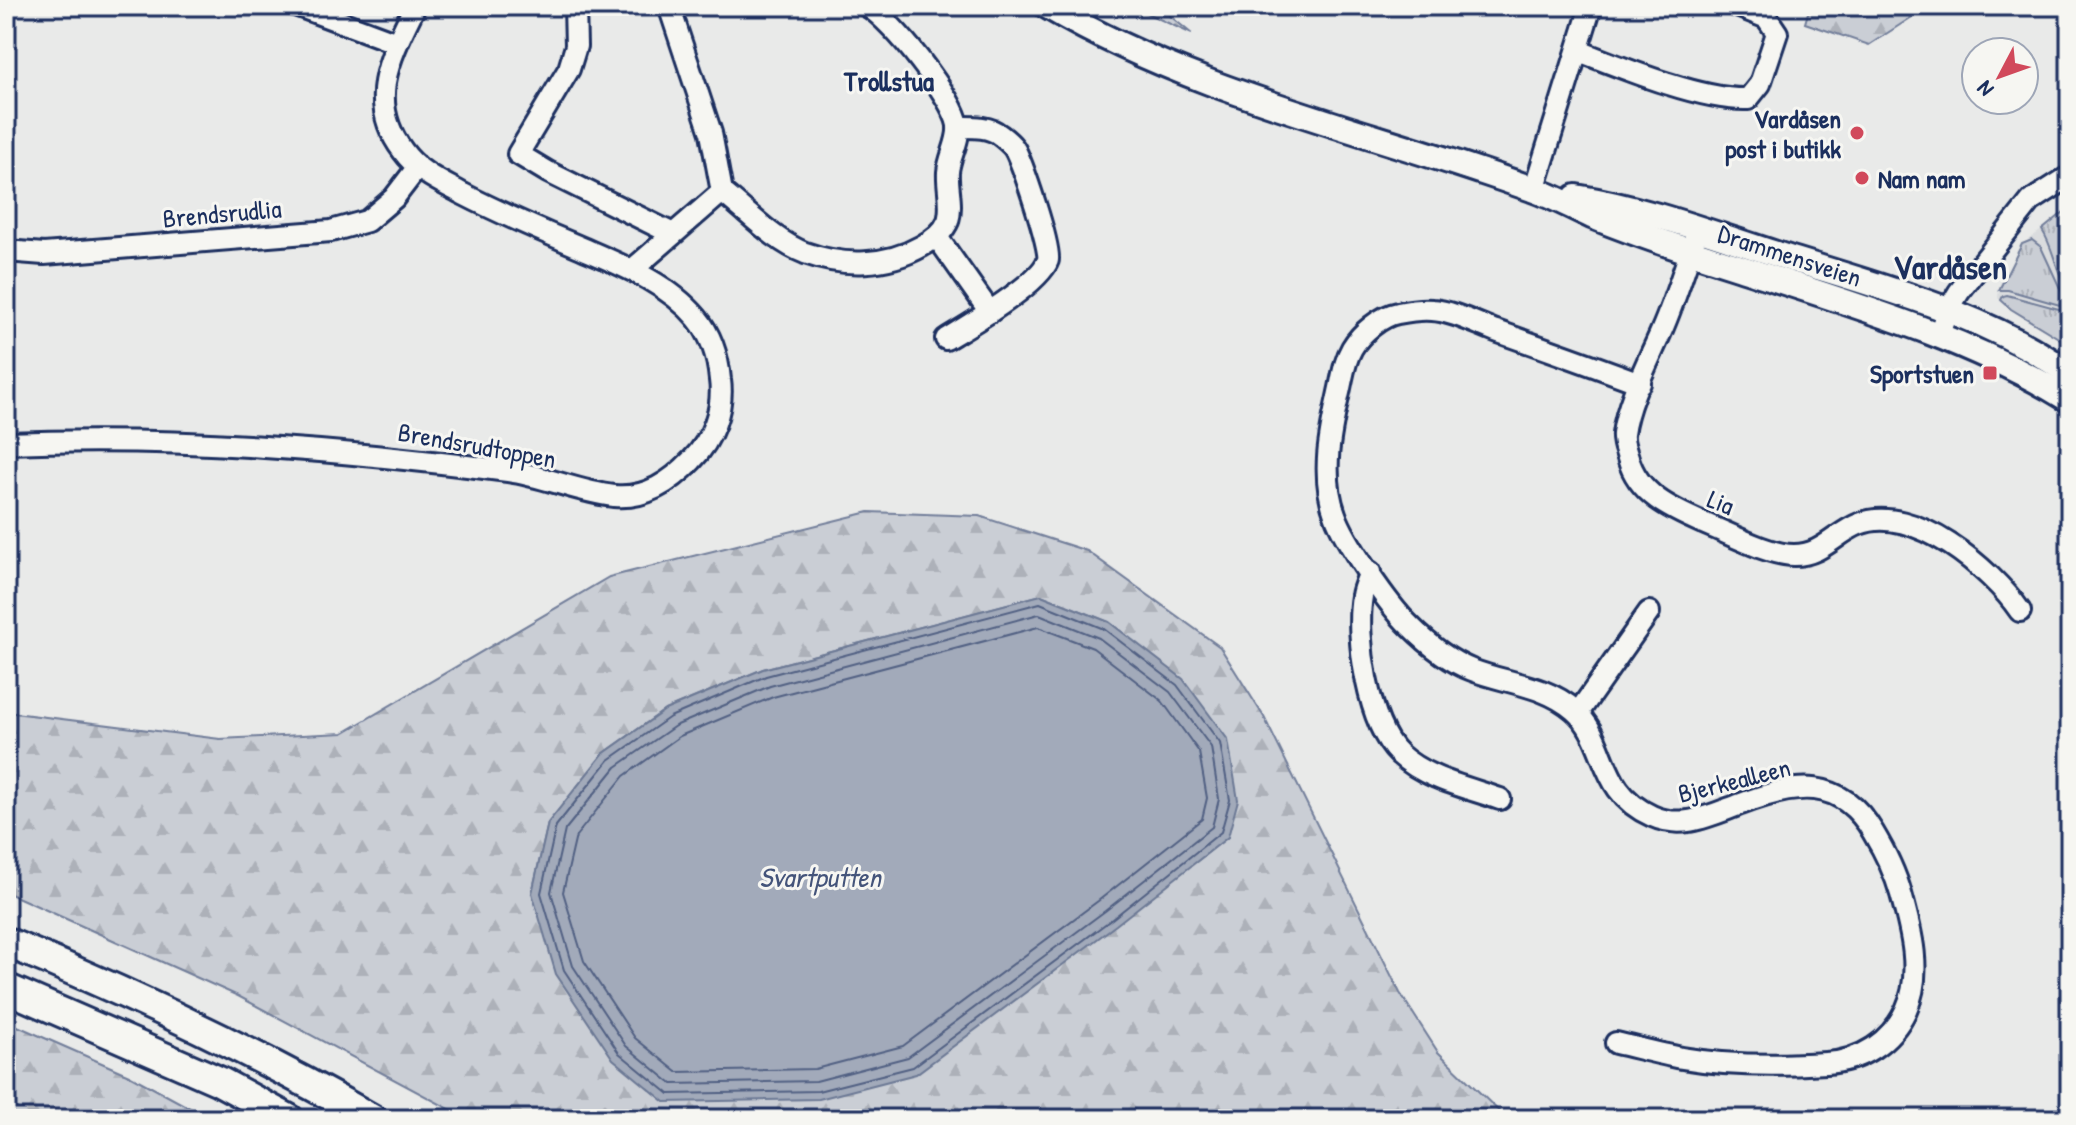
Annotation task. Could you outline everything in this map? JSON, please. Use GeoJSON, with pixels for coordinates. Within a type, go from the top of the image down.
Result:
{"type":"FeatureCollection","features":[{"type":"Feature","properties":{"kind":"highway"},"geometry":{"type":"LineString","coordinates":[[6,942],[108,984],[239,1046],[372,1119]]}},
{"type":"Feature","properties":{"kind":"highway"},"geometry":{"type":"LineString","coordinates":[[6,988],[219,1081],[289,1119]]}},
{"type":"Feature","properties":{"kind":"main road","name":"Drammensveien"},"geometry":{"type":"LineString","coordinates":[[1047,6],[1114,42],[1223,87],[1534,190],[1593,216],[1694,240],[1948,310],[2031,349],[2070,374]]}},
{"type":"Feature","properties":{"kind":"main road","name":"Drammensveien"},"geometry":{"type":"LineString","coordinates":[[1694,240],[1938,336],[2041,382],[2070,400]]}},
{"type":"Feature","properties":{"kind":"street"},"geometry":{"type":"LineString","coordinates":[[298,6],[397,43]]}},
{"type":"Feature","properties":{"kind":"street","name":"Brendsrudtoppen"},"geometry":{"type":"LineString","coordinates":[[6,443],[113,440],[370,454],[515,472],[591,493],[621,496],[656,490],[705,447],[717,417],[721,386],[717,352],[697,318],[665,291],[632,270],[501,213],[417,168],[401,150],[383,106],[383,81],[415,6]]}},
{"type":"Feature","properties":{"kind":"street"},"geometry":{"type":"LineString","coordinates":[[575,6],[576,46],[569,69],[518,154],[673,234]]}},
{"type":"Feature","properties":{"kind":"street"},"geometry":{"type":"LineString","coordinates":[[669,6],[711,133],[722,192],[782,241],[804,252],[837,261],[885,262],[937,237],[948,221],[948,171],[958,127],[950,105],[904,40],[867,6]]}},
{"type":"Feature","properties":{"kind":"street"},"geometry":{"type":"LineString","coordinates":[[1534,190],[1591,6]]}},
{"type":"Feature","properties":{"kind":"street"},"geometry":{"type":"LineString","coordinates":[[1579,51],[1622,69],[1727,100],[1748,99],[1760,84],[1777,33],[1767,18],[1737,6]]}},
{"type":"Feature","properties":{"kind":"street"},"geometry":{"type":"LineString","coordinates":[[946,339],[990,312],[1038,276],[1049,258],[1048,241],[1014,148],[998,133],[978,127],[958,127]]}},
{"type":"Feature","properties":{"kind":"street","name":"Brendsrudlia"},"geometry":{"type":"LineString","coordinates":[[6,251],[44,254],[331,231],[367,221],[394,198],[417,168]]}},
{"type":"Feature","properties":{"kind":"street"},"geometry":{"type":"LineString","coordinates":[[1938,336],[1948,310],[1971,276],[2031,201],[2070,176]]}},
{"type":"Feature","properties":{"kind":"street"},"geometry":{"type":"LineString","coordinates":[[632,270],[722,192]]}},
{"type":"Feature","properties":{"kind":"street"},"geometry":{"type":"LineString","coordinates":[[937,237],[990,312]]}},
{"type":"Feature","properties":{"kind":"street","name":"Lia"},"geometry":{"type":"LineString","coordinates":[[1694,240],[1680,287],[1640,383],[1623,437],[1631,469],[1643,487],[1674,511],[1773,551],[1795,555],[1822,549],[1857,524],[1878,519],[1903,523],[1963,552],[2006,590],[2020,611]]}},
{"type":"Feature","properties":{"kind":"street"},"geometry":{"type":"LineString","coordinates":[[1640,383],[1434,309],[1394,313],[1368,329],[1354,344],[1346,359],[1327,460],[1335,514],[1351,545],[1407,624],[1442,654],[1470,669],[1552,697],[1578,713],[1649,612]]}},
{"type":"Feature","properties":{"kind":"street"},"geometry":{"type":"LineString","coordinates":[[1370,572],[1362,595],[1361,625],[1365,672],[1379,726],[1398,753],[1426,773],[1500,799]]}},
{"type":"Feature","properties":{"kind":"street","name":"Bjerkealleen"},"geometry":{"type":"LineString","coordinates":[[1578,713],[1618,789],[1632,806],[1667,822],[1690,822],[1785,789],[1829,791],[1849,802],[1867,821],[1896,876],[1914,955],[1915,980],[1900,1023],[1886,1039],[1870,1050],[1843,1062],[1749,1064],[1697,1059],[1616,1043]]}},
{"type":"Feature","properties":{"kind":"shaded area"},"geometry":{"type":"Polygon","coordinates":[[[2070,210],[2070,345],[1998,298],[1999,286],[2022,244],[2070,210]]]}},
{"type":"Feature","properties":{"kind":"green space"},"geometry":{"type":"Polygon","coordinates":[[[1131,6],[1158,6],[1192,34],[1131,6]]]}},
{"type":"Feature","properties":{"kind":"green space"},"geometry":{"type":"Polygon","coordinates":[[[1810,6],[1929,6],[1869,45],[1805,23],[1810,6]]]}},
{"type":"Feature","properties":{"kind":"green space"},"geometry":{"type":"Polygon","coordinates":[[[2070,207],[2070,292],[2042,230],[2070,207]]]}},
{"type":"Feature","properties":{"kind":"green space"},"geometry":{"type":"Polygon","coordinates":[[[2032,240],[2041,247],[2070,308],[1999,290],[2022,244],[2032,240]]]}},
{"type":"Feature","properties":{"kind":"green space"},"geometry":{"type":"Polygon","coordinates":[[[2007,295],[2070,312],[2070,345],[2011,309],[2001,300],[2007,295]]]}},
{"type":"Feature","properties":{"kind":"green space"},"geometry":{"type":"Polygon","coordinates":[[[869,512],[979,516],[1087,551],[1220,647],[1264,717],[1400,993],[1438,1052],[1507,1119],[468,1119],[238,996],[6,892],[6,712],[220,739],[343,733],[609,577],[869,512]],[[1041,595],[763,669],[665,710],[603,754],[548,823],[532,893],[1196,862],[1228,837],[1143,650],[1109,622],[1041,595]]]}},
{"type":"Feature","properties":{"kind":"green space"},"geometry":{"type":"Polygon","coordinates":[[[6,1021],[129,1075],[210,1119],[6,1119],[6,1021]]]}},
{"type":"Feature","properties":{"kind":"water","name":"Svartputten"},"geometry":{"type":"Polygon","coordinates":[[[1041,595],[1109,622],[1183,679],[1228,740],[1238,800],[1228,837],[916,1074],[819,1099],[665,1102],[613,1059],[556,974],[532,893],[548,823],[603,754],[665,710],[763,669],[1041,595]]]}},
{"type":"Feature","properties":{"kind":"place","name":"Vardåsen post i butikk"},"geometry":{"type":"Point","coordinates":[1857,133]}},
{"type":"Feature","properties":{"kind":"place","name":"Nam nam"},"geometry":{"type":"Point","coordinates":[1862,178]}},
{"type":"Feature","properties":{"kind":"place","name":"Sportstuen"},"geometry":{"type":"Point","coordinates":[1990,373]}},
{"type":"Feature","properties":{"kind":"district","name":"Trollstua"},"geometry":{"type":"Point","coordinates":[889,81]}},
{"type":"Feature","properties":{"kind":"district","name":"Vardåsen"},"geometry":{"type":"Point","coordinates":[1950,267]}}]}
